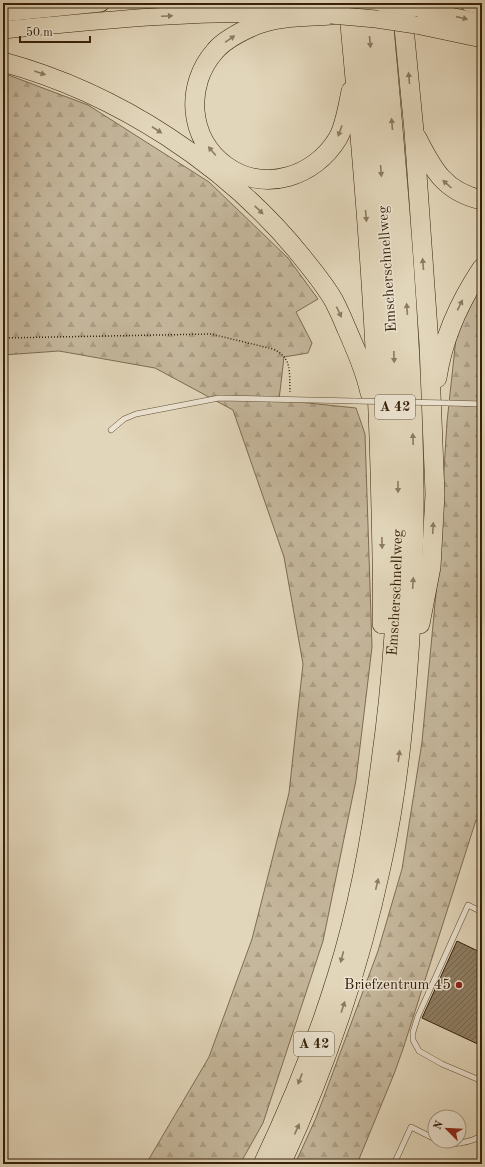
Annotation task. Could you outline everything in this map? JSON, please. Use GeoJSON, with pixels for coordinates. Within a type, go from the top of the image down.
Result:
{"type":"FeatureCollection","features":[{"type":"Feature","properties":{"kind":"highway"},"geometry":{"type":"LineString","coordinates":[[3,13],[100,3]]}},
{"type":"Feature","properties":{"kind":"highway"},"geometry":{"type":"LineString","coordinates":[[348,3],[372,285],[380,434],[383,604],[381,688],[374,777],[375,810]]}},
{"type":"Feature","properties":{"kind":"highway","name":"Emscherschnellweg"},"geometry":{"type":"LineString","coordinates":[[263,1164],[296,1090],[319,1031],[337,976],[356,904],[375,810],[389,704],[397,578],[398,483],[392,331],[366,3]]}},
{"type":"Feature","properties":{"kind":"highway"},"geometry":{"type":"LineString","coordinates":[[382,3],[408,5],[482,22]]}},
{"type":"Feature","properties":{"kind":"highway","name":"Emscherschnellweg"},"geometry":{"type":"LineString","coordinates":[[281,1164],[311,1096],[334,1037],[352,982],[382,865],[391,814],[406,706],[413,579],[414,469],[409,338],[382,3]]}},
{"type":"Feature","properties":{"kind":"highway"},"geometry":{"type":"LineString","coordinates":[[469,3],[482,6]]}},
{"type":"Feature","properties":{"kind":"highway"},"geometry":{"type":"LineString","coordinates":[[406,706],[431,567],[435,494],[429,344],[414,131],[408,5]]}},
{"type":"Feature","properties":{"kind":"highway"},"geometry":{"type":"LineString","coordinates":[[3,30],[208,13],[330,15],[376,19],[416,25],[482,39]]}},
{"type":"Feature","properties":{"kind":"highway"},"geometry":{"type":"LineString","coordinates":[[330,15],[275,20],[256,25],[233,36],[215,50],[202,68],[195,88],[194,110],[199,132],[210,150],[220,161],[226,166],[245,176],[267,180],[289,177],[309,169],[326,155],[339,137],[351,92],[354,66]]}},
{"type":"Feature","properties":{"kind":"highway"},"geometry":{"type":"LineString","coordinates":[[3,62],[56,79],[122,109],[156,129],[217,173],[262,214],[284,236],[334,300],[364,370],[380,434]]}},
{"type":"Feature","properties":{"kind":"highway"},"geometry":{"type":"LineString","coordinates":[[414,131],[436,173],[451,188],[470,198],[482,200]]}},
{"type":"Feature","properties":{"kind":"highway"},"geometry":{"type":"LineString","coordinates":[[431,415],[438,371],[446,341],[459,307],[482,268]]}},
{"type":"Feature","properties":{"kind":"lane"},"geometry":{"type":"LineString","coordinates":[[111,430],[124,419],[136,414],[219,398],[482,404]]}},
{"type":"Feature","properties":{"kind":"lane"},"geometry":{"type":"LineString","coordinates":[[482,912],[468,905],[418,1016],[413,1032],[413,1040],[419,1051],[442,1064],[482,1081]]}},
{"type":"Feature","properties":{"kind":"lane"},"geometry":{"type":"LineString","coordinates":[[394,1164],[411,1127],[427,1135]]}},
{"type":"Feature","properties":{"kind":"lane"},"geometry":{"type":"LineString","coordinates":[[467,1141],[482,1136]]}},
{"type":"Feature","properties":{"kind":"path"},"geometry":{"type":"LineString","coordinates":[[3,338],[211,334],[280,352],[288,362],[290,400]]}},
{"type":"Feature","properties":{"kind":"green space"},"geometry":{"type":"Polygon","coordinates":[[[3,73],[88,105],[209,182],[288,258],[318,299],[296,312],[312,343],[308,353],[284,357],[279,400],[356,408],[365,434],[372,647],[356,780],[323,941],[263,1123],[240,1164],[146,1164],[209,1057],[252,939],[289,793],[303,664],[284,557],[233,410],[155,368],[59,351],[3,355],[3,73]]]}},
{"type":"Feature","properties":{"kind":"green space"},"geometry":{"type":"Polygon","coordinates":[[[482,281],[482,826],[476,820],[403,1049],[357,1164],[295,1164],[316,1118],[378,951],[402,869],[422,742],[437,582],[447,422],[456,338],[474,294],[482,281]]]}},
{"type":"Feature","properties":{"kind":"building","name":"Briefzentrum 45"},"geometry":{"type":"Polygon","coordinates":[[[457,941],[482,953],[482,1046],[422,1018],[457,941]]]}},
{"type":"Feature","properties":{"kind":"place","name":"Briefzentrum 45"},"geometry":{"type":"Point","coordinates":[459,985]}}]}
